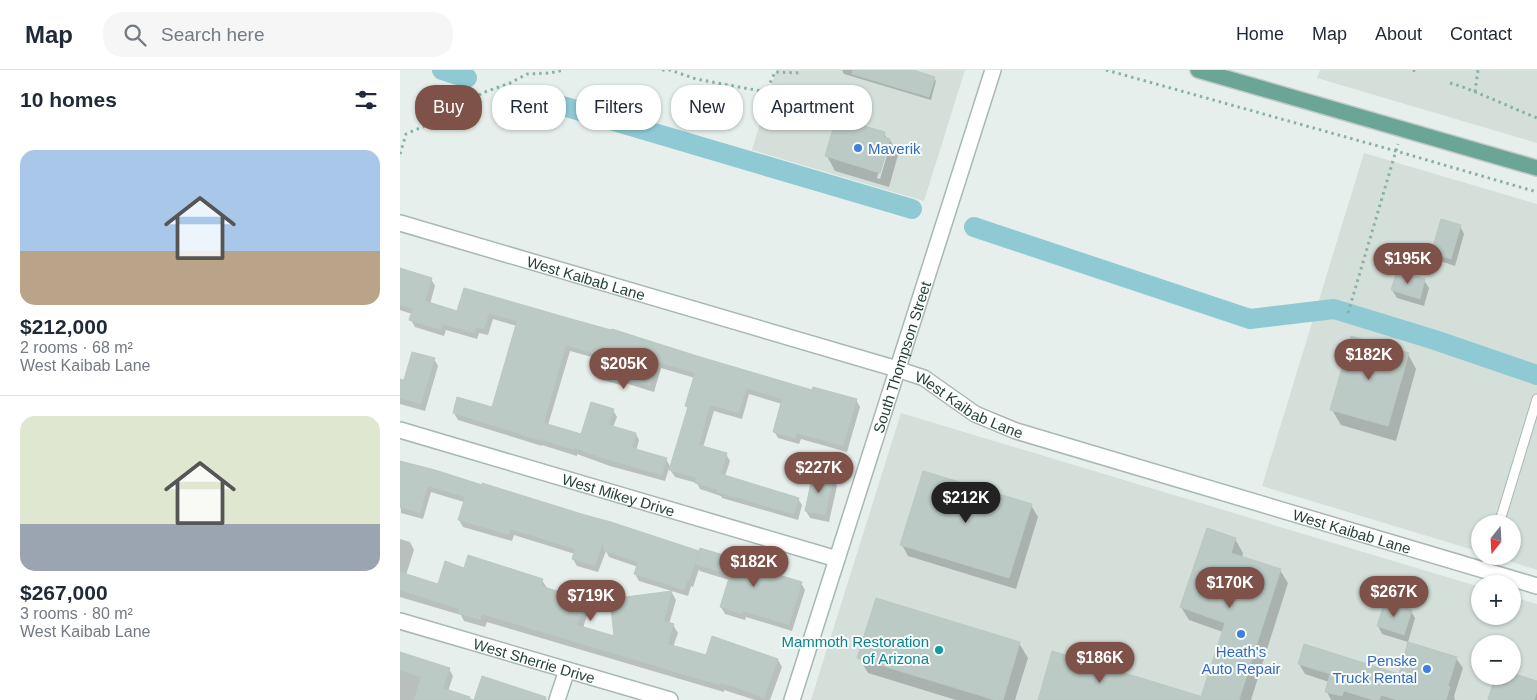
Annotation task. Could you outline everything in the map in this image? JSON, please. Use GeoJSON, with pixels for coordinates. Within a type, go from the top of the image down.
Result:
{"type":"FeatureCollection","features":[{"type":"Feature","properties":{"kind":"main road"},"geometry":{"type":"LineString","coordinates":[[1198,70],[1537,168]]}},
{"type":"Feature","properties":{"kind":"street","name":"South Thompson Street"},"geometry":{"type":"LineString","coordinates":[[792,700],[993,70]]}},
{"type":"Feature","properties":{"kind":"street","name":"West Kaibab Lane"},"geometry":{"type":"LineString","coordinates":[[400,223],[924,378],[975,414],[1016,431],[1471,559]]}},
{"type":"Feature","properties":{"kind":"street","name":"West Mikey Drive"},"geometry":{"type":"LineString","coordinates":[[400,430],[837,559]]}},
{"type":"Feature","properties":{"kind":"street","name":"West Kaibab Lane"},"geometry":{"type":"LineString","coordinates":[[1491,565],[1537,586]]}},
{"type":"Feature","properties":{"kind":"street","name":"West Sherrie Drive"},"geometry":{"type":"LineString","coordinates":[[400,621],[670,700]]}},
{"type":"Feature","properties":{"kind":"street"},"geometry":{"type":"LineString","coordinates":[[557,700],[567,670]]}},
{"type":"Feature","properties":{"kind":"lane"},"geometry":{"type":"LineString","coordinates":[[1502,515],[1537,399]]}},
{"type":"Feature","properties":{"kind":"path"},"geometry":{"type":"LineString","coordinates":[[400,154],[406,134],[457,112],[482,93],[527,74],[550,74],[564,70]]}},
{"type":"Feature","properties":{"kind":"path"},"geometry":{"type":"LineString","coordinates":[[662,70],[670,70],[696,79],[766,92],[775,72],[800,73]]}},
{"type":"Feature","properties":{"kind":"path"},"geometry":{"type":"LineString","coordinates":[[1106,70],[1537,192]]}},
{"type":"Feature","properties":{"kind":"path"},"geometry":{"type":"LineString","coordinates":[[1412,70],[1418,72]]}},
{"type":"Feature","properties":{"kind":"path"},"geometry":{"type":"LineString","coordinates":[[1474,92],[1478,70]]}},
{"type":"Feature","properties":{"kind":"path"},"geometry":{"type":"LineString","coordinates":[[1450,83],[1537,118]]}},
{"type":"Feature","properties":{"kind":"path"},"geometry":{"type":"LineString","coordinates":[[1348,314],[1402,129]]}},
{"type":"Feature","properties":{"kind":"shaded area","name":"Maverik"},"geometry":{"type":"Polygon","coordinates":[[[776,70],[965,70],[924,201],[752,150],[758,130],[872,130],[872,85],[772,85],[776,70]]]}},
{"type":"Feature","properties":{"kind":"shaded area"},"geometry":{"type":"Polygon","coordinates":[[[1320,70],[1537,70],[1537,143],[1317,78],[1320,70]]]}},
{"type":"Feature","properties":{"kind":"shaded area"},"geometry":{"type":"Polygon","coordinates":[[[1364,153],[1537,204],[1537,570],[1521,565],[1521,515],[1471,515],[1471,549],[1262,486],[1364,153]]]}},
{"type":"Feature","properties":{"kind":"shaded area"},"geometry":{"type":"Polygon","coordinates":[[[901,413],[1471,584],[1471,625],[1521,625],[1521,599],[1537,604],[1537,700],[811,700],[901,413]]]}},
{"type":"Feature","properties":{"kind":"building"},"geometry":{"type":"Polygon","coordinates":[[[853,70],[913,70],[935,77],[929,97],[852,74],[853,70]]]}},
{"type":"Feature","properties":{"kind":"building","name":"Maverik"},"geometry":{"type":"Polygon","coordinates":[[[872,128],[885,132],[884,137],[890,139],[880,173],[825,156],[833,130],[872,130],[872,128]]]}},
{"type":"Feature","properties":{"kind":"building"},"geometry":{"type":"Polygon","coordinates":[[[1441,219],[1461,225],[1451,259],[1431,253],[1441,219]]]}},
{"type":"Feature","properties":{"kind":"building"},"geometry":{"type":"Polygon","coordinates":[[[400,268],[432,278],[425,301],[457,311],[464,288],[612,329],[812,390],[813,387],[857,399],[843,446],[797,433],[795,438],[773,432],[782,399],[746,388],[739,413],[710,405],[699,445],[727,453],[721,474],[799,498],[794,514],[717,492],[718,490],[695,483],[696,478],[669,470],[688,407],[685,406],[695,373],[657,362],[650,386],[621,377],[620,380],[598,374],[603,356],[566,345],[544,423],[581,434],[591,402],[614,409],[609,425],[636,433],[632,448],[667,458],[662,475],[453,413],[457,397],[492,407],[517,321],[489,313],[484,329],[476,327],[474,333],[442,324],[441,330],[409,320],[413,309],[400,305],[400,268]]]}},
{"type":"Feature","properties":{"kind":"building"},"geometry":{"type":"Polygon","coordinates":[[[1397,271],[1425,279],[1420,299],[1391,290],[1397,271]]]}},
{"type":"Feature","properties":{"kind":"building"},"geometry":{"type":"Polygon","coordinates":[[[1351,336],[1409,353],[1388,426],[1330,410],[1351,336]]]}},
{"type":"Feature","properties":{"kind":"building"},"geometry":{"type":"Polygon","coordinates":[[[412,352],[435,358],[421,404],[400,398],[400,379],[404,380],[412,352]]]}},
{"type":"Feature","properties":{"kind":"building"},"geometry":{"type":"Polygon","coordinates":[[[400,461],[482,485],[482,483],[699,551],[689,581],[687,580],[684,590],[634,574],[638,562],[604,551],[603,542],[595,566],[572,559],[575,549],[510,529],[509,535],[458,520],[465,497],[428,486],[420,513],[400,507],[400,461]]]}},
{"type":"Feature","properties":{"kind":"building"},"geometry":{"type":"Polygon","coordinates":[[[923,471],[1032,504],[1009,578],[900,545],[923,471]]]}},
{"type":"Feature","properties":{"kind":"building"},"geometry":{"type":"Polygon","coordinates":[[[813,473],[834,477],[825,515],[805,511],[813,473]]]}},
{"type":"Feature","properties":{"kind":"building"},"geometry":{"type":"Polygon","coordinates":[[[1207,528],[1236,538],[1231,553],[1281,569],[1239,700],[1200,700],[1225,623],[1180,607],[1207,528]]]}},
{"type":"Feature","properties":{"kind":"building"},"geometry":{"type":"Polygon","coordinates":[[[700,548],[767,568],[777,572],[776,574],[802,582],[789,625],[743,611],[742,614],[720,607],[730,575],[695,564],[700,548]]]}},
{"type":"Feature","properties":{"kind":"building"},"geometry":{"type":"Polygon","coordinates":[[[468,555],[543,579],[541,586],[585,600],[577,625],[614,636],[610,599],[672,591],[664,621],[674,624],[668,644],[706,655],[712,636],[778,659],[764,698],[738,688],[720,683],[719,685],[482,614],[480,620],[458,613],[459,609],[400,590],[400,572],[438,584],[445,561],[464,568],[468,555]]]}},
{"type":"Feature","properties":{"kind":"building","name":"Mammoth Restoration of Arizona"},"geometry":{"type":"Polygon","coordinates":[[[876,598],[1020,642],[1003,700],[995,700],[857,658],[876,598]]]}},
{"type":"Feature","properties":{"kind":"building"},"geometry":{"type":"Polygon","coordinates":[[[1385,601],[1412,610],[1404,635],[1377,626],[1385,601]]]}},
{"type":"Feature","properties":{"kind":"building"},"geometry":{"type":"Polygon","coordinates":[[[1408,642],[1457,657],[1448,686],[1450,687],[1446,700],[1397,700],[1381,695],[1379,700],[1374,700],[1344,691],[1342,696],[1325,692],[1330,674],[1298,664],[1304,644],[1399,674],[1408,642]]]}},
{"type":"Feature","properties":{"kind":"building"},"geometry":{"type":"Polygon","coordinates":[[[1052,651],[1200,696],[1200,700],[1038,700],[1052,651]]]}},
{"type":"Feature","properties":{"kind":"building"},"geometry":{"type":"Polygon","coordinates":[[[400,652],[450,668],[443,688],[470,697],[469,700],[414,700],[421,677],[400,670],[400,652]]]}},
{"type":"Feature","properties":{"kind":"building"},"geometry":{"type":"Polygon","coordinates":[[[482,676],[546,697],[546,700],[474,700],[482,676]]]}},
{"type":"Feature","properties":{"kind":"building"},"geometry":{"type":"Polygon","coordinates":[[[1521,676],[1537,681],[1537,691],[1534,700],[1488,700],[1492,685],[1521,685],[1521,676]]]}},
{"type":"Feature","properties":{"kind":"waterway"},"geometry":{"type":"LineString","coordinates":[[442,70],[467,78]]}},
{"type":"Feature","properties":{"kind":"waterway"},"geometry":{"type":"LineString","coordinates":[[566,107],[912,209]]}},
{"type":"Feature","properties":{"kind":"waterway"},"geometry":{"type":"LineString","coordinates":[[974,227],[1250,319],[1334,309],[1435,340],[1537,375]]}},
{"type":"Feature","properties":{"kind":"place","name":"Maverik"},"geometry":{"type":"Point","coordinates":[858,148]}},
{"type":"Feature","properties":{"kind":"place","name":"Heath's Auto Repair"},"geometry":{"type":"Point","coordinates":[1241,634]}},
{"type":"Feature","properties":{"kind":"place","name":"Mammoth Restoration of Arizona"},"geometry":{"type":"Point","coordinates":[939,650]}},
{"type":"Feature","properties":{"kind":"place","name":"Penske Truck Rental"},"geometry":{"type":"Point","coordinates":[1427,669]}}]}
